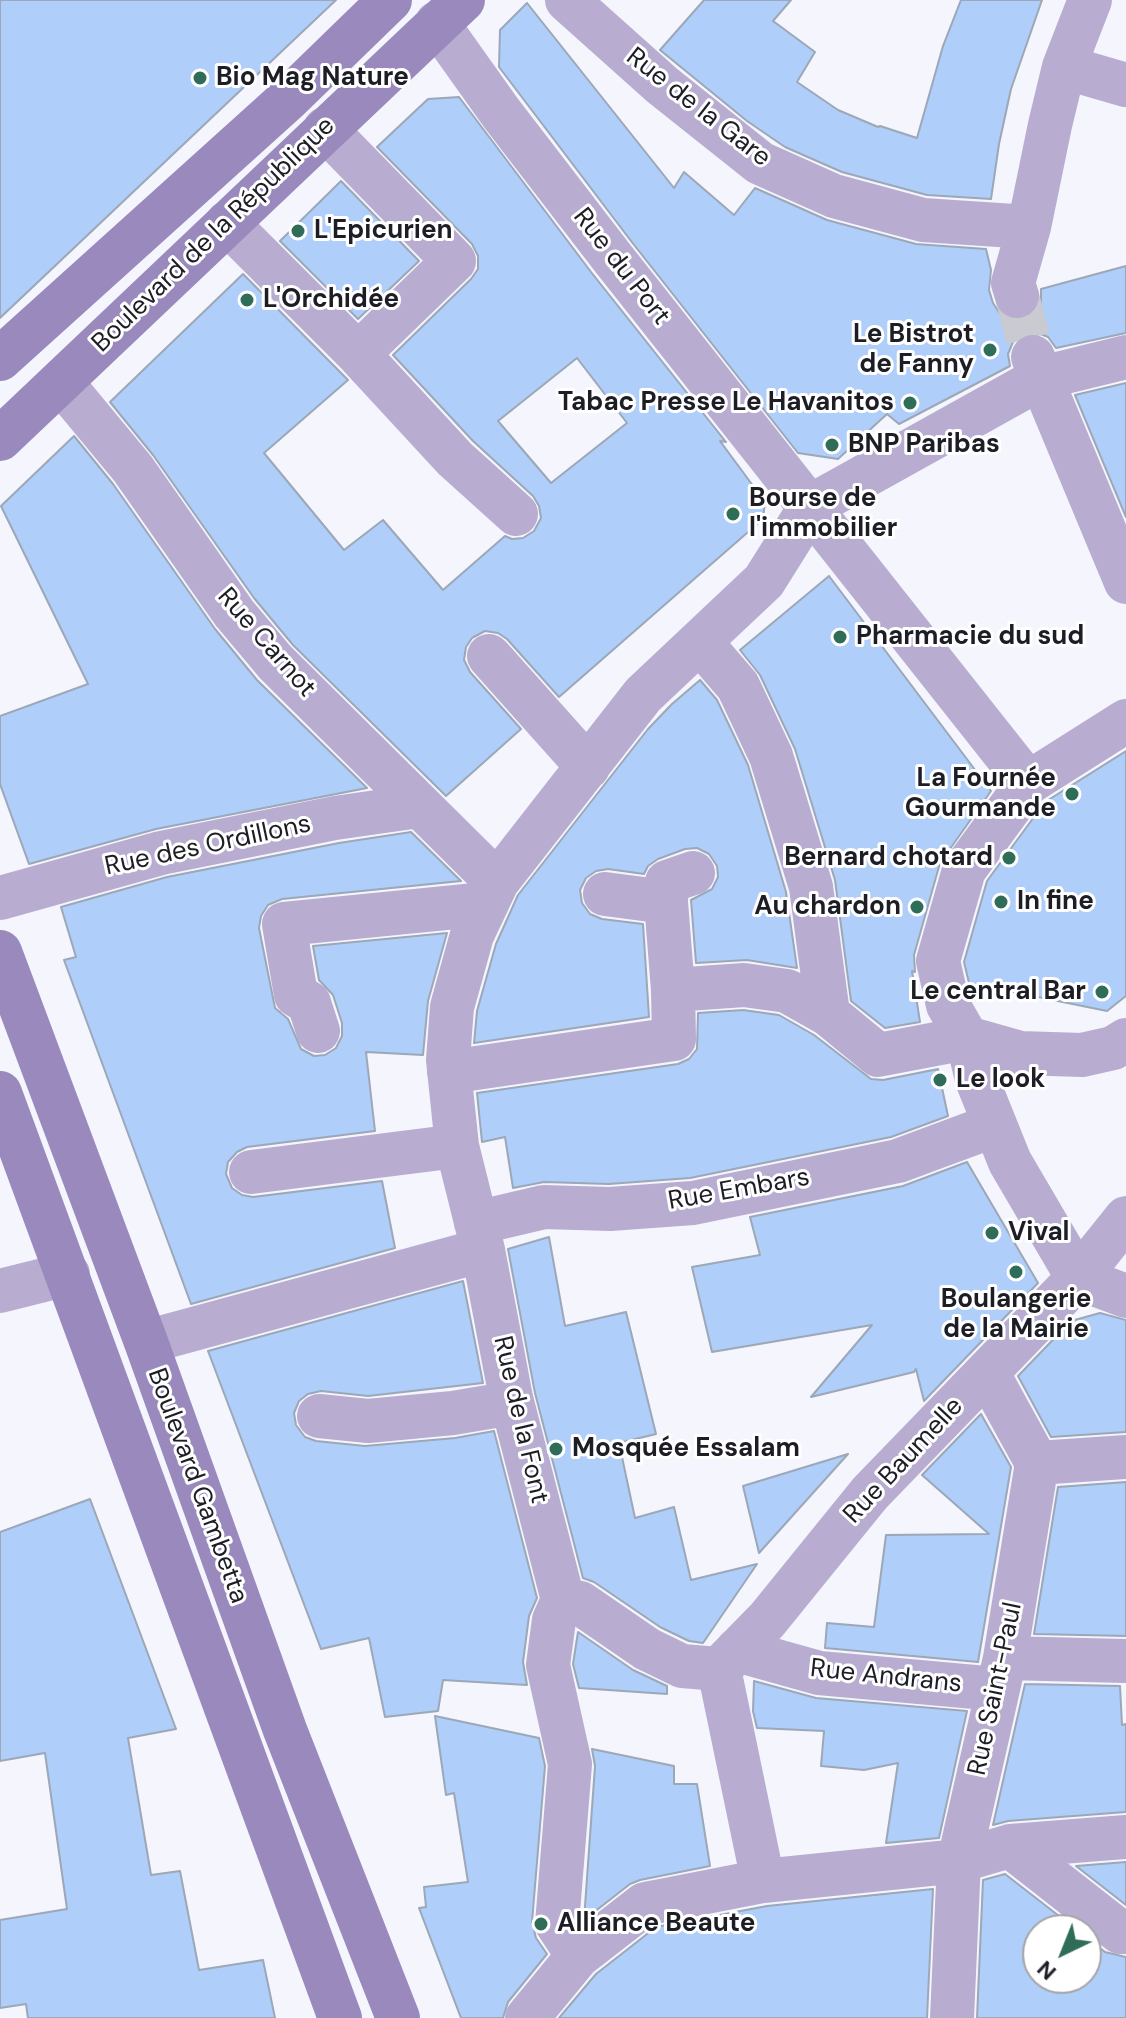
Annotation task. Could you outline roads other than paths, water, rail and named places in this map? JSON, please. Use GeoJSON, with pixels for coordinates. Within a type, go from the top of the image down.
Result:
{"type":"FeatureCollection","features":[{"type":"Feature","properties":{"kind":"main road","name":"Boulevard de la République"},"geometry":{"type":"LineString","coordinates":[[61,382],[11,349],[287,100],[390,0]]}},
{"type":"Feature","properties":{"kind":"main road","name":"Boulevard de la République"},"geometry":{"type":"LineString","coordinates":[[0,439],[325,129],[441,8]]}},
{"type":"Feature","properties":{"kind":"main road","name":"Boulevard Gambetta"},"geometry":{"type":"LineString","coordinates":[[0,952],[146,1342],[285,1730],[398,2018]]}},
{"type":"Feature","properties":{"kind":"main road","name":"Boulevard Gambetta"},"geometry":{"type":"LineString","coordinates":[[0,1093],[340,2018]]}},
{"type":"Feature","properties":{"kind":"street","name":"Rue de la Gare"},"geometry":{"type":"LineString","coordinates":[[567,0],[662,85],[760,163],[834,196],[923,220],[1029,227]]}},
{"type":"Feature","properties":{"kind":"street"},"geometry":{"type":"LineString","coordinates":[[1017,296],[1013,283],[1029,227],[1064,67],[1090,0]]}},
{"type":"Feature","properties":{"kind":"street","name":"Rue du Port"},"geometry":{"type":"LineString","coordinates":[[441,8],[501,113],[1028,783]]}},
{"type":"Feature","properties":{"kind":"street"},"geometry":{"type":"LineString","coordinates":[[1064,67],[1126,85]]}},
{"type":"Feature","properties":{"kind":"street"},"geometry":{"type":"LineString","coordinates":[[325,129],[454,261],[358,354]]}},
{"type":"Feature","properties":{"kind":"street"},"geometry":{"type":"LineString","coordinates":[[227,223],[358,354],[455,459],[516,514]]}},
{"type":"Feature","properties":{"kind":"street"},"geometry":{"type":"LineString","coordinates":[[811,506],[1037,368],[1126,357]]}},
{"type":"Feature","properties":{"kind":"street"},"geometry":{"type":"LineString","coordinates":[[1037,368],[1126,582]]}},
{"type":"Feature","properties":{"kind":"street","name":"Rue Carnot"},"geometry":{"type":"LineString","coordinates":[[61,382],[133,469],[234,613],[275,662],[419,806],[492,893]]}},
{"type":"Feature","properties":{"kind":"street","name":"Rue de la Font"},"geometry":{"type":"LineString","coordinates":[[563,1600],[512,1403],[480,1236],[457,1146],[448,1060],[452,1007],[472,935],[492,893],[643,695],[764,581],[811,506]]}},
{"type":"Feature","properties":{"kind":"street"},"geometry":{"type":"LineString","coordinates":[[700,642],[738,686],[771,756],[811,887],[828,1014]]}},
{"type":"Feature","properties":{"kind":"street"},"geometry":{"type":"LineString","coordinates":[[489,656],[588,767]]}},
{"type":"Feature","properties":{"kind":"street"},"geometry":{"type":"LineString","coordinates":[[1126,721],[1028,783],[964,870],[938,961],[948,1005],[967,1038],[977,1080],[1010,1162],[1078,1278],[1126,1296]]}},
{"type":"Feature","properties":{"kind":"street","name":"Rue des Ordillons"},"geometry":{"type":"LineString","coordinates":[[0,898],[161,853],[335,818],[419,806]]}},
{"type":"Feature","properties":{"kind":"street"},"geometry":{"type":"LineString","coordinates":[[449,1072],[674,1039],[673,990],[679,888],[605,894]]}},
{"type":"Feature","properties":{"kind":"street"},"geometry":{"type":"LineString","coordinates":[[318,1031],[309,1003],[296,995],[284,924],[492,893]]}},
{"type":"Feature","properties":{"kind":"street"},"geometry":{"type":"LineString","coordinates":[[673,990],[744,985],[787,991],[828,1014],[878,1055],[967,1038],[1020,1053],[1082,1055],[1113,1048],[1126,1040]]}},
{"type":"Feature","properties":{"kind":"street","name":"Rue Embars"},"geometry":{"type":"LineString","coordinates":[[146,1342],[480,1236],[544,1207],[610,1209],[693,1203],[898,1161],[995,1125]]}},
{"type":"Feature","properties":{"kind":"street"},"geometry":{"type":"LineString","coordinates":[[251,1172],[457,1146]]}},
{"type":"Feature","properties":{"kind":"street","name":"Rue Baumelle"},"geometry":{"type":"LineString","coordinates":[[728,1660],[767,1620],[870,1493],[1078,1278],[1126,1218]]}},
{"type":"Feature","properties":{"kind":"street"},"geometry":{"type":"LineString","coordinates":[[0,1291],[68,1274]]}},
{"type":"Feature","properties":{"kind":"street"},"geometry":{"type":"LineString","coordinates":[[987,1372],[1037,1463],[1126,1457]]}},
{"type":"Feature","properties":{"kind":"street"},"geometry":{"type":"LineString","coordinates":[[319,1416],[368,1421],[512,1403]]}},
{"type":"Feature","properties":{"kind":"street","name":"Rue Saint-Paul"},"geometry":{"type":"LineString","coordinates":[[952,2018],[959,1861],[1001,1674],[1037,1463]]}},
{"type":"Feature","properties":{"kind":"street"},"geometry":{"type":"LineString","coordinates":[[563,1600],[554,1620],[548,1665],[570,1764],[557,1924],[578,1956]]}},
{"type":"Feature","properties":{"kind":"street","name":"Rue Andrans"},"geometry":{"type":"LineString","coordinates":[[563,1600],[580,1603],[647,1649],[682,1666],[728,1660],[819,1673],[1001,1674],[1126,1661]]}},
{"type":"Feature","properties":{"kind":"street"},"geometry":{"type":"LineString","coordinates":[[728,1660],[763,1881]]}},
{"type":"Feature","properties":{"kind":"street"},"geometry":{"type":"LineString","coordinates":[[527,2018],[578,1956],[645,1904],[763,1881],[959,1861],[1010,1846],[1126,1837]]}},
{"type":"Feature","properties":{"kind":"street"},"geometry":{"type":"LineString","coordinates":[[1010,1846],[1120,1932],[1126,1932]]}},
{"type":"Feature","properties":{"kind":"tunnel"},"geometry":{"type":"LineString","coordinates":[[1017,296],[1033,357]]}},
{"type":"Feature","properties":{"kind":"place","name":"Bio Mag Nature"},"geometry":{"type":"Point","coordinates":[200,78]}},
{"type":"Feature","properties":{"kind":"place","name":"L'Epicurien"},"geometry":{"type":"Point","coordinates":[298,231]}},
{"type":"Feature","properties":{"kind":"place","name":"L'Orchidée"},"geometry":{"type":"Point","coordinates":[247,300]}},
{"type":"Feature","properties":{"kind":"place","name":"Le Bistrot de Fanny"},"geometry":{"type":"Point","coordinates":[990,350]}},
{"type":"Feature","properties":{"kind":"place","name":"Tabac Presse Le Havanitos"},"geometry":{"type":"Point","coordinates":[910,403]}},
{"type":"Feature","properties":{"kind":"place","name":"BNP Paribas"},"geometry":{"type":"Point","coordinates":[832,445]}},
{"type":"Feature","properties":{"kind":"place","name":"Bourse de l'immobilier"},"geometry":{"type":"Point","coordinates":[733,514]}},
{"type":"Feature","properties":{"kind":"place","name":"Pharmacie du sud"},"geometry":{"type":"Point","coordinates":[840,637]}},
{"type":"Feature","properties":{"kind":"place","name":"La Fournée Gourmande"},"geometry":{"type":"Point","coordinates":[1072,794]}},
{"type":"Feature","properties":{"kind":"place","name":"Bernard chotard"},"geometry":{"type":"Point","coordinates":[1009,858]}},
{"type":"Feature","properties":{"kind":"place","name":"In fine"},"geometry":{"type":"Point","coordinates":[1001,902]}},
{"type":"Feature","properties":{"kind":"place","name":"Au chardon"},"geometry":{"type":"Point","coordinates":[917,907]}},
{"type":"Feature","properties":{"kind":"place","name":"Le central Bar"},"geometry":{"type":"Point","coordinates":[1102,992]}},
{"type":"Feature","properties":{"kind":"place","name":"Le look"},"geometry":{"type":"Point","coordinates":[940,1080]}},
{"type":"Feature","properties":{"kind":"place","name":"Vival"},"geometry":{"type":"Point","coordinates":[992,1233]}},
{"type":"Feature","properties":{"kind":"place","name":"Boulangerie de la Mairie"},"geometry":{"type":"Point","coordinates":[1016,1272]}},
{"type":"Feature","properties":{"kind":"place","name":"Mosquée Essalam"},"geometry":{"type":"Point","coordinates":[556,1449]}},
{"type":"Feature","properties":{"kind":"place","name":"Alliance Beaute"},"geometry":{"type":"Point","coordinates":[541,1924]}}]}
